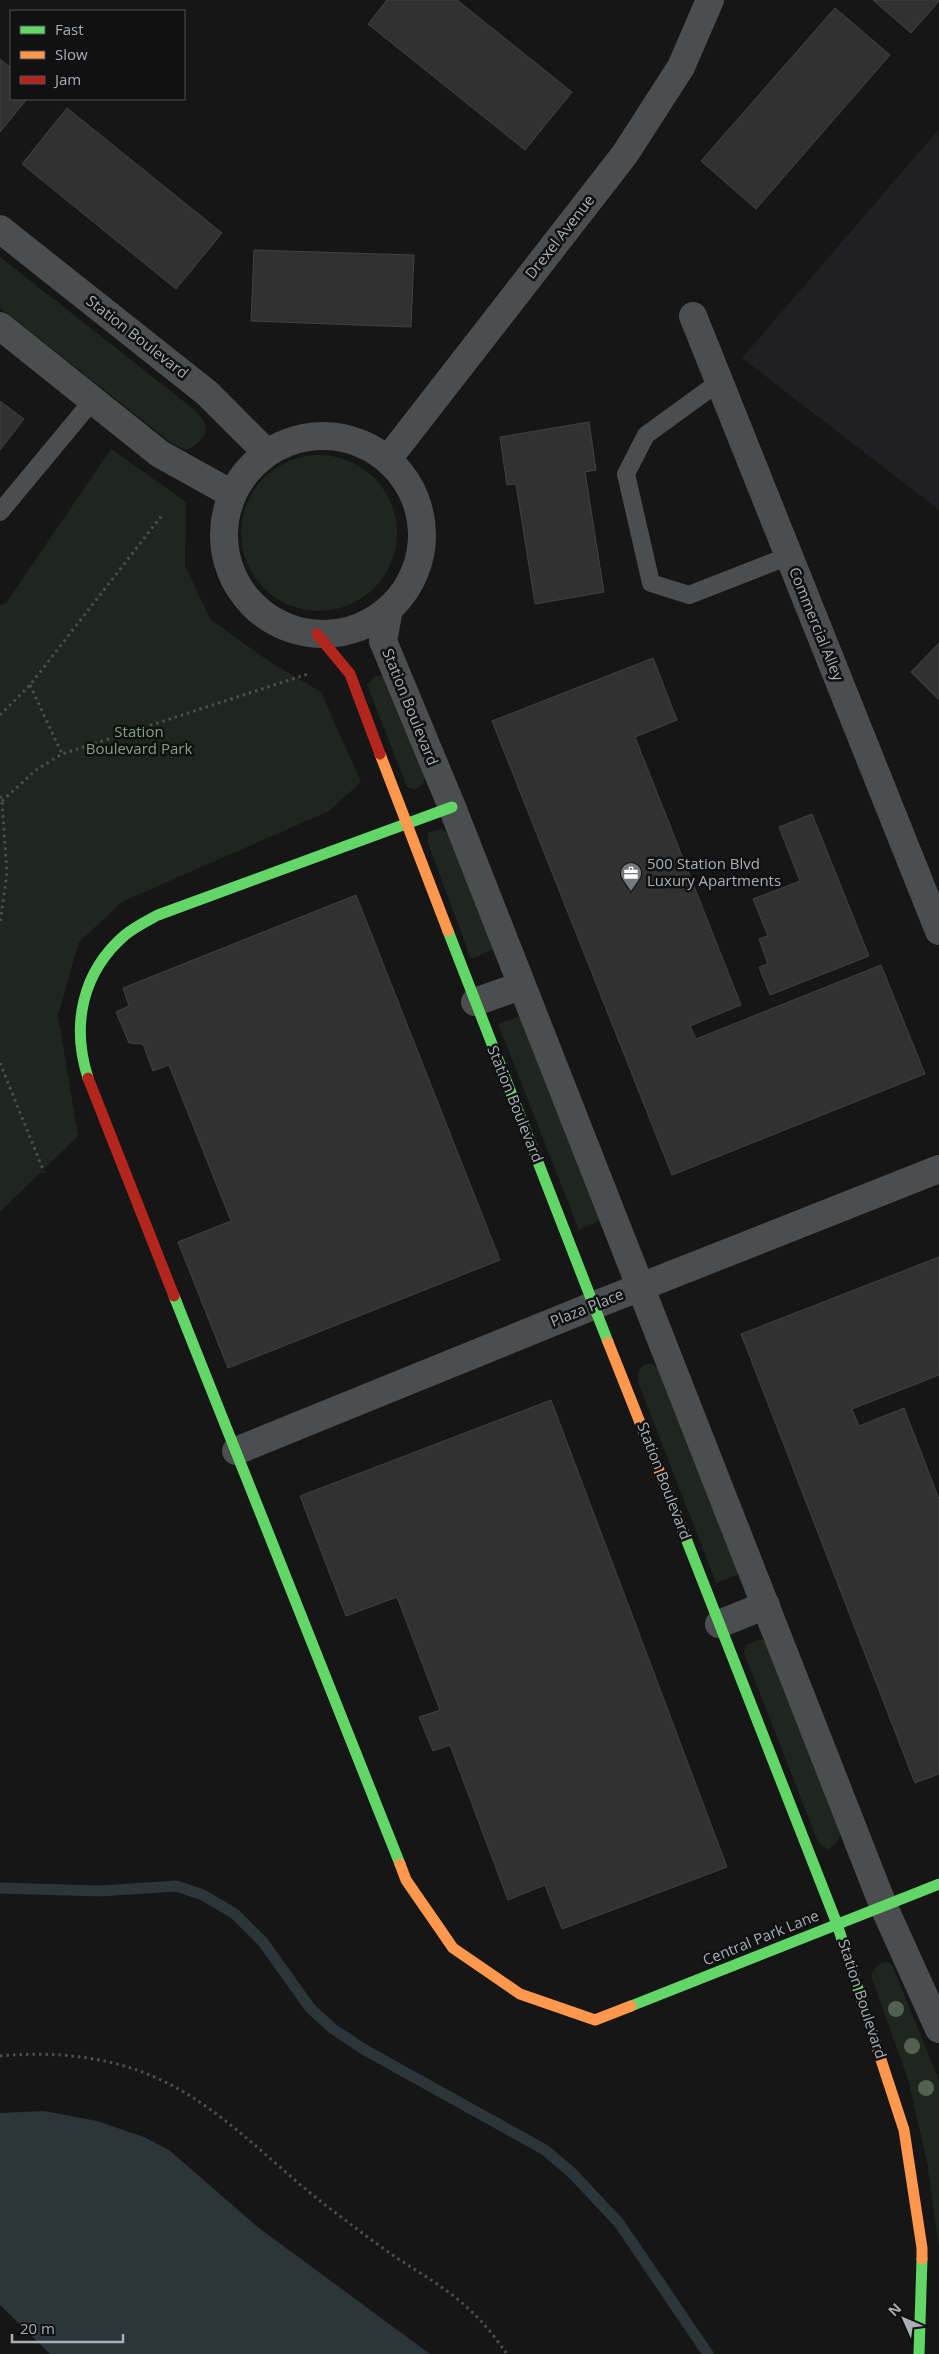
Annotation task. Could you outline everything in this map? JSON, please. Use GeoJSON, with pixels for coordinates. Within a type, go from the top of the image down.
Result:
{"type":"FeatureCollection","features":[{"type":"Feature","properties":{"kind":"street","name":"Drexel Avenue"},"geometry":{"type":"LineString","coordinates":[[388,459],[625,154],[681,68],[710,0]]}},
{"type":"Feature","properties":{"kind":"street","name":"Station Boulevard"},"geometry":{"type":"LineString","coordinates":[[0,229],[207,393],[267,453]]}},
{"type":"Feature","properties":{"kind":"street","name":"Commercial Alley"},"geometry":{"type":"LineString","coordinates":[[693,316],[939,931]]}},
{"type":"Feature","properties":{"kind":"street"},"geometry":{"type":"LineString","coordinates":[[0,326],[160,454],[232,494]]}},
{"type":"Feature","properties":{"kind":"street"},"geometry":{"type":"LineString","coordinates":[[329,436],[360,443],[388,459],[406,481],[418,506],[422,534],[418,562],[407,587],[389,609],[367,624],[351,629],[317,634],[286,627],[259,610],[238,587],[226,557],[224,525],[232,494],[247,471],[267,453],[297,439],[329,436]]}},
{"type":"Feature","properties":{"kind":"street","name":"Station Boulevard"},"geometry":{"type":"LineString","coordinates":[[389,609],[382,641],[452,807],[520,986],[766,1605],[883,1906],[939,2029]]}},
{"type":"Feature","properties":{"kind":"street","name":"Station Boulevard"},"geometry":{"type":"LineString","coordinates":[[317,634],[350,674],[406,825],[837,1924],[904,2130],[922,2248],[919,2354]]}},
{"type":"Feature","properties":{"kind":"street"},"geometry":{"type":"LineString","coordinates":[[236,1451],[87,1076],[79,1044],[79,1016],[86,987],[100,963],[126,934],[158,915],[452,807]]}},
{"type":"Feature","properties":{"kind":"street"},"geometry":{"type":"LineString","coordinates":[[475,1002],[520,986]]}},
{"type":"Feature","properties":{"kind":"street","name":"Plaza Place"},"geometry":{"type":"LineString","coordinates":[[236,1451],[595,1305],[939,1169]]}},
{"type":"Feature","properties":{"kind":"street","name":"Central Park Lane"},"geometry":{"type":"LineString","coordinates":[[236,1451],[406,1880],[453,1948],[520,1994],[595,2020],[939,1884]]}},
{"type":"Feature","properties":{"kind":"street"},"geometry":{"type":"LineString","coordinates":[[719,1624],[766,1605]]}},
{"type":"Feature","properties":{"kind":"lane"},"geometry":{"type":"LineString","coordinates":[[719,382],[646,435],[626,474],[651,583],[689,595],[788,556]]}},
{"type":"Feature","properties":{"kind":"lane"},"geometry":{"type":"LineString","coordinates":[[0,512],[93,400]]}},
{"type":"Feature","properties":{"kind":"path"},"geometry":{"type":"LineString","coordinates":[[0,715],[30,685],[163,514]]}},
{"type":"Feature","properties":{"kind":"path"},"geometry":{"type":"LineString","coordinates":[[2,801],[36,770],[62,754],[308,674]]}},
{"type":"Feature","properties":{"kind":"path"},"geometry":{"type":"LineString","coordinates":[[30,685],[62,754]]}},
{"type":"Feature","properties":{"kind":"path"},"geometry":{"type":"LineString","coordinates":[[0,796],[2,801],[7,873],[0,924]]}},
{"type":"Feature","properties":{"kind":"path"},"geometry":{"type":"LineString","coordinates":[[0,1064],[44,1172]]}},
{"type":"Feature","properties":{"kind":"path"},"geometry":{"type":"LineString","coordinates":[[0,2056],[33,2053],[78,2056],[119,2063],[159,2079],[194,2098],[239,2132],[323,2203],[449,2293],[474,2314],[507,2354]]}},
{"type":"Feature","properties":{"kind":"shaded area"},"geometry":{"type":"Polygon","coordinates":[[[939,129],[939,510],[742,358],[939,129]]]}},
{"type":"Feature","properties":{"kind":"shaded area"},"geometry":{"type":"Polygon","coordinates":[[[44,2111],[97,2121],[144,2137],[169,2150],[259,2228],[430,2354],[50,2354],[0,2305],[0,2113],[44,2111]]]}},
{"type":"Feature","properties":{"kind":"green space"},"geometry":{"type":"Polygon","coordinates":[[[0,257],[193,409],[205,425],[206,430],[202,439],[195,446],[186,450],[173,444],[0,308],[0,257]]]}},
{"type":"Feature","properties":{"kind":"green space","name":"Station Boulevard Park"},"geometry":{"type":"Polygon","coordinates":[[[111,449],[186,502],[185,565],[210,619],[270,662],[321,692],[361,782],[329,811],[122,902],[79,942],[58,1015],[78,1136],[0,1212],[0,605],[6,603],[111,449]]]}},
{"type":"Feature","properties":{"kind":"green space"},"geometry":{"type":"Polygon","coordinates":[[[319,455],[349,461],[362,468],[374,478],[384,490],[391,503],[397,533],[391,563],[384,576],[374,588],[362,598],[349,605],[319,611],[289,605],[276,598],[264,588],[254,576],[247,563],[241,533],[247,503],[254,490],[264,478],[276,468],[289,461],[319,455]]]}},
{"type":"Feature","properties":{"kind":"green space"},"geometry":{"type":"Polygon","coordinates":[[[375,676],[383,676],[425,775],[423,784],[415,790],[407,787],[367,685],[375,676]]]}},
{"type":"Feature","properties":{"kind":"green space"},"geometry":{"type":"Polygon","coordinates":[[[440,829],[448,832],[495,949],[471,959],[428,843],[428,833],[440,829]]]}},
{"type":"Feature","properties":{"kind":"green space"},"geometry":{"type":"Polygon","coordinates":[[[520,1016],[599,1221],[579,1230],[498,1024],[520,1016]]]}},
{"type":"Feature","properties":{"kind":"green space"},"geometry":{"type":"Polygon","coordinates":[[[651,1363],[659,1369],[739,1574],[716,1583],[638,1382],[638,1372],[643,1365],[651,1363]]]}},
{"type":"Feature","properties":{"kind":"green space"},"geometry":{"type":"Polygon","coordinates":[[[761,1639],[767,1641],[840,1834],[838,1841],[828,1850],[818,1842],[744,1653],[746,1645],[761,1639]]]}},
{"type":"Feature","properties":{"kind":"green space"},"geometry":{"type":"Polygon","coordinates":[[[887,1962],[892,1965],[939,2080],[939,2248],[927,2162],[908,2079],[871,1976],[877,1966],[887,1962]]]}},
{"type":"Feature","properties":{"kind":"building"},"geometry":{"type":"Polygon","coordinates":[[[387,0],[457,0],[572,92],[525,150],[368,24],[387,0]]]}},
{"type":"Feature","properties":{"kind":"building"},"geometry":{"type":"Polygon","coordinates":[[[873,0],[939,0],[939,1],[911,33],[873,0]]]}},
{"type":"Feature","properties":{"kind":"building"},"geometry":{"type":"Polygon","coordinates":[[[835,8],[890,55],[756,209],[701,161],[835,8]]]}},
{"type":"Feature","properties":{"kind":"building"},"geometry":{"type":"Polygon","coordinates":[[[0,59],[10,67],[10,100],[26,100],[0,132],[0,59]]]}},
{"type":"Feature","properties":{"kind":"building"},"geometry":{"type":"Polygon","coordinates":[[[67,108],[222,233],[176,289],[22,164],[67,108]]]}},
{"type":"Feature","properties":{"kind":"building"},"geometry":{"type":"Polygon","coordinates":[[[254,250],[414,255],[411,327],[251,321],[254,250]]]}},
{"type":"Feature","properties":{"kind":"building"},"geometry":{"type":"Polygon","coordinates":[[[0,401],[24,419],[0,450],[0,401]]]}},
{"type":"Feature","properties":{"kind":"building"},"geometry":{"type":"Polygon","coordinates":[[[589,422],[596,470],[585,472],[604,592],[535,604],[516,484],[507,485],[500,437],[589,422]]]}},
{"type":"Feature","properties":{"kind":"building"},"geometry":{"type":"Polygon","coordinates":[[[939,643],[939,700],[911,672],[939,643]]]}},
{"type":"Feature","properties":{"kind":"building"},"geometry":{"type":"Polygon","coordinates":[[[653,658],[677,720],[635,737],[741,1005],[690,1026],[696,1039],[881,965],[925,1074],[672,1175],[492,721],[653,658]]]}},
{"type":"Feature","properties":{"kind":"building"},"geometry":{"type":"Polygon","coordinates":[[[812,814],[869,956],[770,995],[759,967],[768,964],[759,939],[768,936],[753,899],[800,881],[779,827],[812,814]]]}},
{"type":"Feature","properties":{"kind":"building"},"geometry":{"type":"Polygon","coordinates":[[[356,895],[500,1260],[228,1368],[178,1242],[231,1221],[169,1065],[153,1071],[143,1044],[129,1043],[116,1012],[129,1006],[123,988],[356,895]]]}},
{"type":"Feature","properties":{"kind":"building"},"geometry":{"type":"Polygon","coordinates":[[[939,1257],[939,1375],[852,1409],[859,1426],[904,1408],[939,1499],[939,1774],[915,1783],[741,1334],[939,1257]]]}},
{"type":"Feature","properties":{"kind":"building"},"geometry":{"type":"Polygon","coordinates":[[[551,1400],[727,1867],[562,1929],[545,1885],[508,1900],[450,1745],[433,1751],[419,1717],[440,1710],[397,1597],[346,1616],[300,1496],[551,1400]]]}},
{"type":"Feature","properties":{"kind":"waterway"},"geometry":{"type":"LineString","coordinates":[[0,1888],[100,1891],[176,1886],[203,1895],[235,1914],[263,1942],[310,2008],[333,2029],[365,2050],[545,2150],[572,2173],[619,2223],[708,2354]]}},
{"type":"Feature","properties":{"kind":"traffic: fast"},"geometry":{"type":"LineString","coordinates":[[88,1078],[81,1038],[81,1019],[84,1001],[90,983],[99,966],[110,950],[129,932],[158,915],[452,807]]}},
{"type":"Feature","properties":{"kind":"traffic: fast"},"geometry":{"type":"LineString","coordinates":[[448,931],[608,1342]]}},
{"type":"Feature","properties":{"kind":"traffic: fast"},"geometry":{"type":"LineString","coordinates":[[174,1296],[400,1864]]}},
{"type":"Feature","properties":{"kind":"traffic: fast"},"geometry":{"type":"LineString","coordinates":[[685,1536],[837,1924],[869,2023]]}},
{"type":"Feature","properties":{"kind":"traffic: fast"},"geometry":{"type":"LineString","coordinates":[[631,2006],[939,1884]]}},
{"type":"Feature","properties":{"kind":"traffic: fast"},"geometry":{"type":"LineString","coordinates":[[919,2354],[922,2259]]}},
{"type":"Feature","properties":{"kind":"traffic: slow"},"geometry":{"type":"LineString","coordinates":[[380,754],[448,931]]}},
{"type":"Feature","properties":{"kind":"traffic: slow"},"geometry":{"type":"LineString","coordinates":[[608,1342],[685,1536]]}},
{"type":"Feature","properties":{"kind":"traffic: slow"},"geometry":{"type":"LineString","coordinates":[[400,1864],[406,1880],[453,1948],[520,1994],[595,2020],[631,2006]]}},
{"type":"Feature","properties":{"kind":"traffic: slow"},"geometry":{"type":"LineString","coordinates":[[869,2023],[904,2130],[922,2248],[922,2259]]}},
{"type":"Feature","properties":{"kind":"traffic: jam"},"geometry":{"type":"LineString","coordinates":[[317,634],[350,674],[380,754]]}},
{"type":"Feature","properties":{"kind":"traffic: jam"},"geometry":{"type":"LineString","coordinates":[[88,1078],[174,1296]]}},
{"type":"Feature","properties":{"kind":"place","name":"500 Station Blvd Luxury Apartments"},"geometry":{"type":"Point","coordinates":[631,892]}}]}
